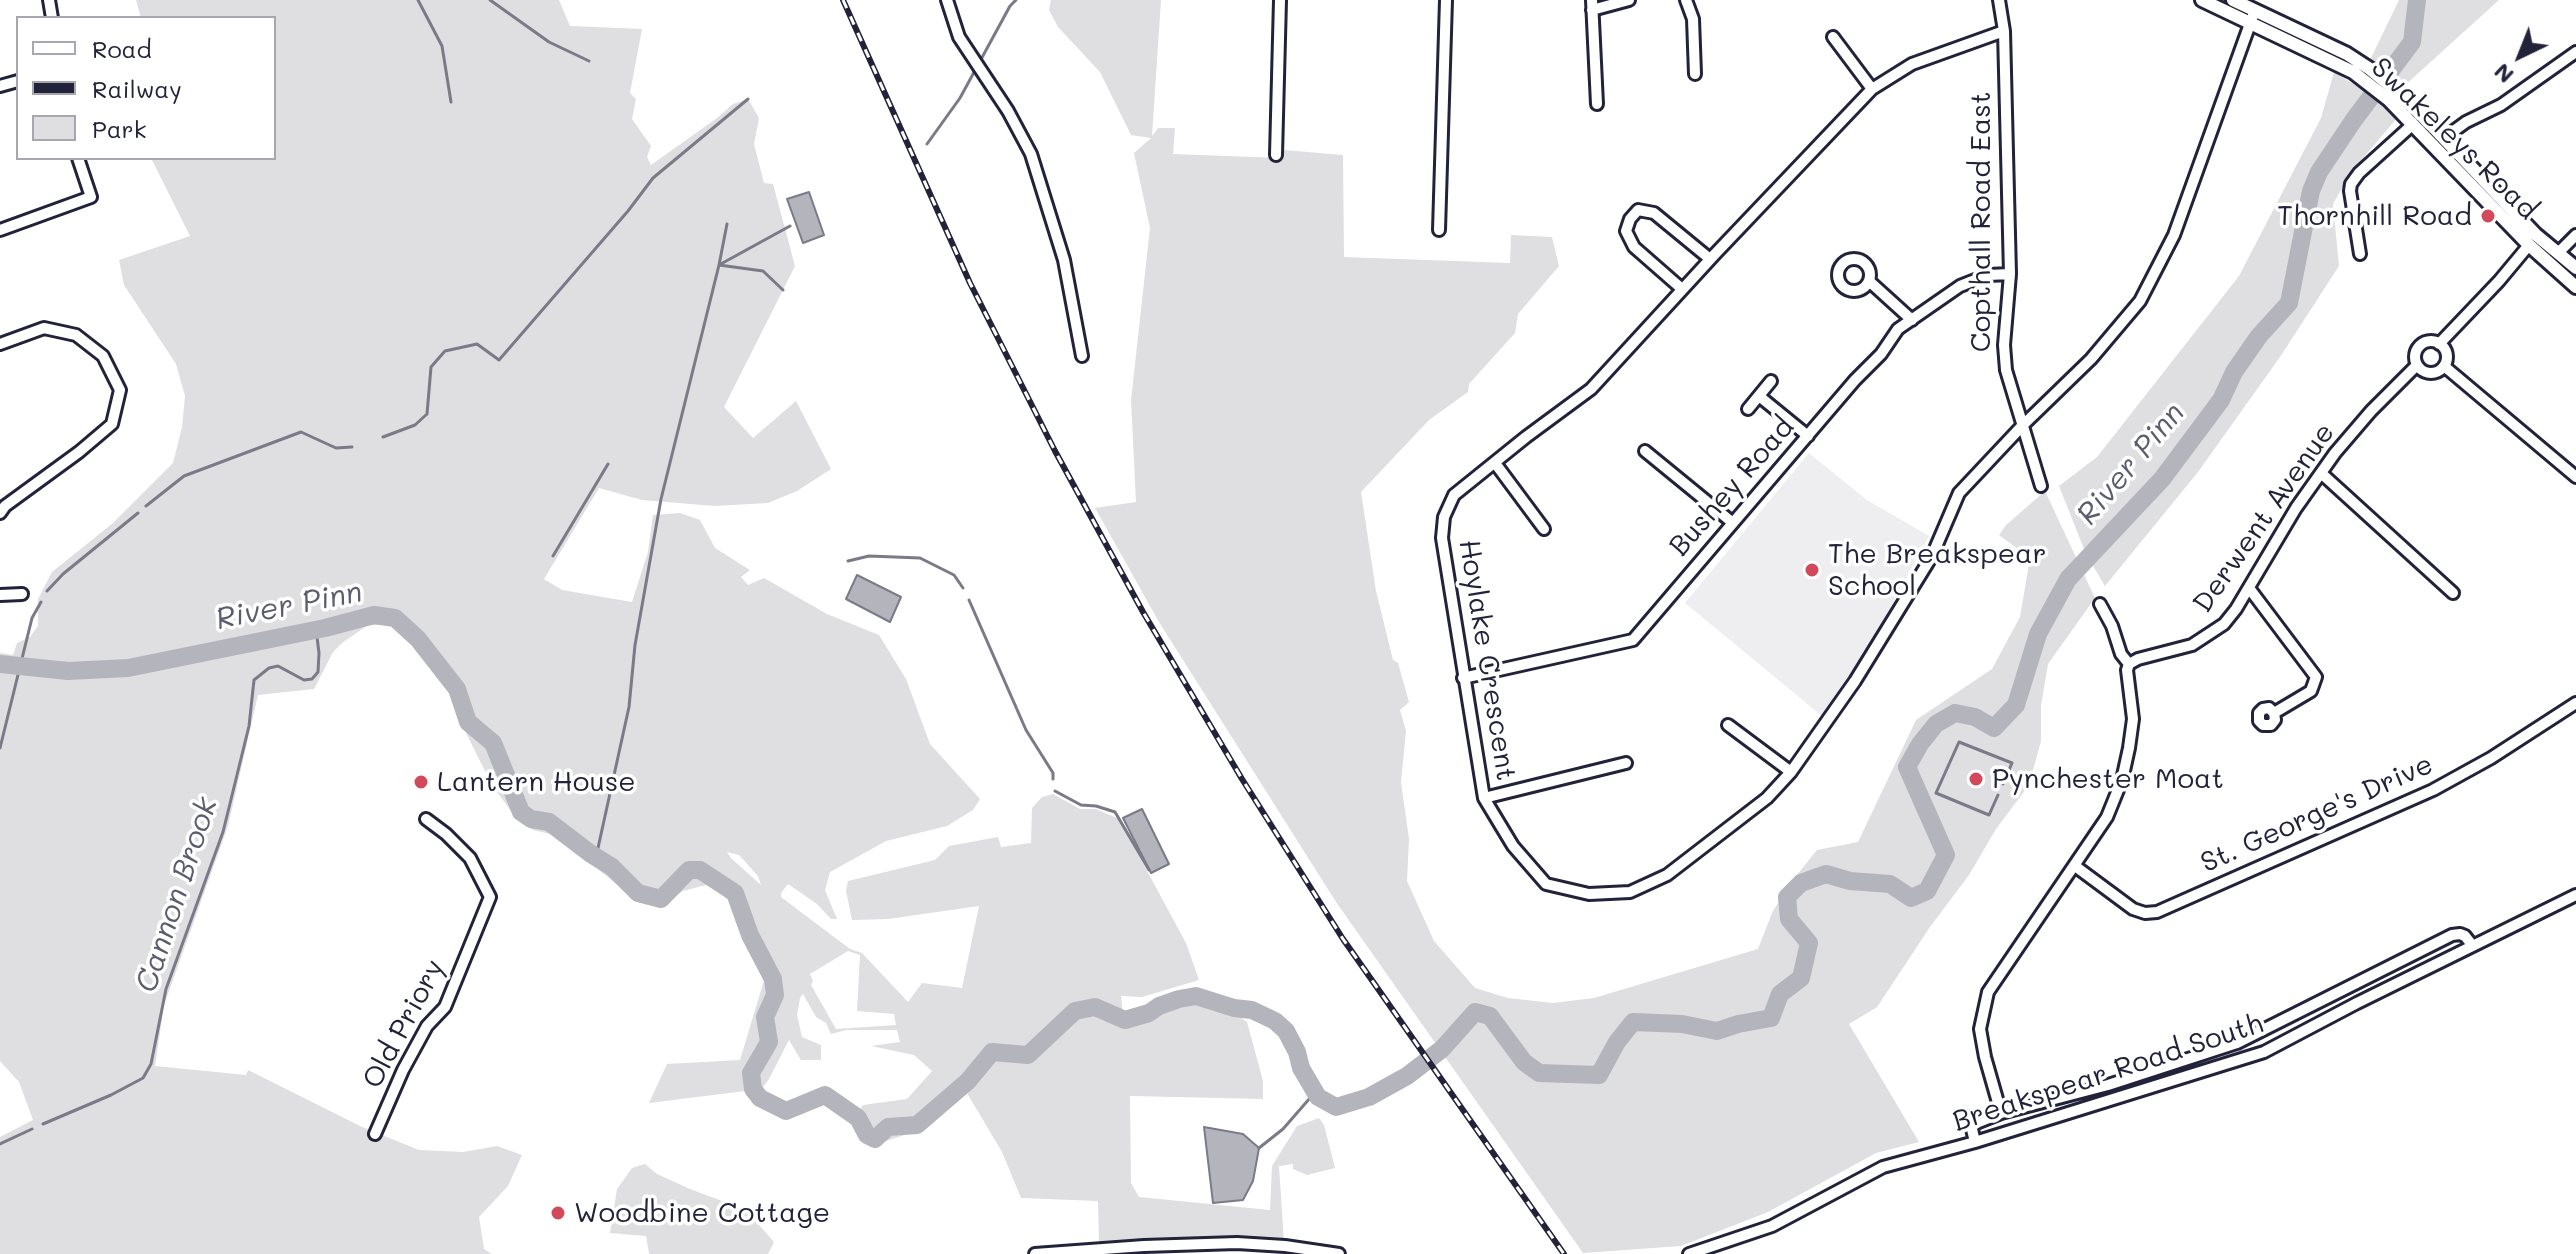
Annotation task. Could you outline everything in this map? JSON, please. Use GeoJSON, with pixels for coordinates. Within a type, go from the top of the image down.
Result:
{"type":"FeatureCollection","features":[{"type":"Feature","properties":{"kind":"main road","name":"Swakeleys Road"},"geometry":{"type":"LineString","coordinates":[[2202,0],[2252,16],[2347,54],[2370,69],[2412,125],[2529,245],[2576,287]]}},
{"type":"Feature","properties":{"kind":"main road","name":"Swakeleys Road"},"geometry":{"type":"LineString","coordinates":[[2233,0],[2252,16],[2393,96],[2448,142],[2535,234],[2576,268]]}},
{"type":"Feature","properties":{"kind":"main road"},"geometry":{"type":"LineString","coordinates":[[2442,156],[2448,142]]}},
{"type":"Feature","properties":{"kind":"street"},"geometry":{"type":"LineString","coordinates":[[947,0],[954,27],[1008,111],[1040,178],[1064,260],[1082,356]]}},
{"type":"Feature","properties":{"kind":"street"},"geometry":{"type":"LineString","coordinates":[[1276,155],[1280,0]]}},
{"type":"Feature","properties":{"kind":"street"},"geometry":{"type":"LineString","coordinates":[[1439,230],[1446,0]]}},
{"type":"Feature","properties":{"kind":"street"},"geometry":{"type":"LineString","coordinates":[[1597,104],[1592,5],[1629,0]]}},
{"type":"Feature","properties":{"kind":"street"},"geometry":{"type":"LineString","coordinates":[[1686,0],[1693,19],[1695,74]]}},
{"type":"Feature","properties":{"kind":"street","name":"Copthall Road East"},"geometry":{"type":"LineString","coordinates":[[1999,0],[2004,31],[2010,274],[2004,345],[2006,370],[2041,486]]}},
{"type":"Feature","properties":{"kind":"street","name":"Hoylake Crescent"},"geometry":{"type":"LineString","coordinates":[[2004,31],[1912,64],[1872,89],[1591,389],[1454,495],[1444,517],[1442,538],[1484,798],[1513,846],[1546,884],[1589,894],[1630,892],[1667,875],[1708,846],[1767,798],[1791,772],[1855,681],[1932,556],[1959,493],[2091,359],[2140,301],[2174,235],[2252,16]]}},
{"type":"Feature","properties":{"kind":"street"},"geometry":{"type":"LineString","coordinates":[[1833,37],[1872,89]]}},
{"type":"Feature","properties":{"kind":"street"},"geometry":{"type":"LineString","coordinates":[[2448,142],[2466,122],[2501,105],[2576,52]]}},
{"type":"Feature","properties":{"kind":"street"},"geometry":{"type":"LineString","coordinates":[[2360,254],[2351,184],[2412,125]]}},
{"type":"Feature","properties":{"kind":"street"},"geometry":{"type":"LineString","coordinates":[[0,230],[91,197],[79,160]]}},
{"type":"Feature","properties":{"kind":"street"},"geometry":{"type":"LineString","coordinates":[[1682,289],[1634,247],[1626,231],[1630,219],[1638,210],[1654,213],[1710,259]]}},
{"type":"Feature","properties":{"kind":"street"},"geometry":{"type":"LineString","coordinates":[[2558,253],[2576,235]]}},
{"type":"Feature","properties":{"kind":"street","name":"Derwent Avenue"},"geometry":{"type":"LineString","coordinates":[[2129,664],[2192,645],[2209,636],[2230,617],[2321,473],[2371,411],[2417,365],[2415,354],[2420,345],[2430,341],[2439,344],[2529,245]]}},
{"type":"Feature","properties":{"kind":"street","name":"Bushey Road"},"geometry":{"type":"LineString","coordinates":[[1463,678],[1633,640],[1855,380],[1881,354],[1898,329],[1960,286],[1988,275],[2010,274]]}},
{"type":"Feature","properties":{"kind":"street"},"geometry":{"type":"LineString","coordinates":[[1869,281],[1912,320]]}},
{"type":"Feature","properties":{"kind":"street"},"geometry":{"type":"LineString","coordinates":[[0,513],[112,424],[120,390],[103,356],[76,335],[44,328],[2,341]]}},
{"type":"Feature","properties":{"kind":"street"},"geometry":{"type":"LineString","coordinates":[[2439,344],[2446,353],[2444,366]]}},
{"type":"Feature","properties":{"kind":"street"},"geometry":{"type":"LineString","coordinates":[[2417,365],[2431,373],[2444,366]]}},
{"type":"Feature","properties":{"kind":"street"},"geometry":{"type":"LineString","coordinates":[[2444,366],[2576,477]]}},
{"type":"Feature","properties":{"kind":"street"},"geometry":{"type":"LineString","coordinates":[[1748,409],[1771,381]]}},
{"type":"Feature","properties":{"kind":"street"},"geometry":{"type":"LineString","coordinates":[[1759,396],[1808,436]]}},
{"type":"Feature","properties":{"kind":"street"},"geometry":{"type":"LineString","coordinates":[[1645,451],[1733,523]]}},
{"type":"Feature","properties":{"kind":"street"},"geometry":{"type":"LineString","coordinates":[[1495,463],[1544,529]]}},
{"type":"Feature","properties":{"kind":"street"},"geometry":{"type":"LineString","coordinates":[[2321,473],[2453,593]]}},
{"type":"Feature","properties":{"kind":"street"},"geometry":{"type":"LineString","coordinates":[[2249,588],[2316,677],[2311,691],[2274,713]]}},
{"type":"Feature","properties":{"kind":"street"},"geometry":{"type":"LineString","coordinates":[[0,595],[22,594]]}},
{"type":"Feature","properties":{"kind":"street"},"geometry":{"type":"LineString","coordinates":[[2001,1113],[1980,1029],[1988,992],[2107,817],[2122,780],[2133,719],[2127,670],[2129,664],[2121,654],[2112,626],[2100,604]]}},
{"type":"Feature","properties":{"kind":"street","name":"St. George's Drive"},"geometry":{"type":"LineString","coordinates":[[2075,866],[2133,909],[2145,913],[2157,912],[2433,790],[2491,758],[2576,703]]}},
{"type":"Feature","properties":{"kind":"street"},"geometry":{"type":"LineString","coordinates":[[1728,725],[1791,772]]}},
{"type":"Feature","properties":{"kind":"street"},"geometry":{"type":"LineString","coordinates":[[1484,798],[1626,763]]}},
{"type":"Feature","properties":{"kind":"street","name":"Old Priory"},"geometry":{"type":"LineString","coordinates":[[375,1134],[403,1070],[427,1026],[445,1007],[490,897],[470,858],[426,819]]}},
{"type":"Feature","properties":{"kind":"street","name":"Breakspear Road South"},"geometry":{"type":"LineString","coordinates":[[1689,1254],[1772,1226],[1883,1167],[1975,1142],[2266,1052],[2576,895]]}},
{"type":"Feature","properties":{"kind":"street"},"geometry":{"type":"LineString","coordinates":[[1975,1142],[1971,1125],[2001,1113],[2108,1085],[2237,1043],[2452,935],[2465,936],[2472,945]]}},
{"type":"Feature","properties":{"kind":"street"},"geometry":{"type":"LineString","coordinates":[[2237,1043],[2244,1059]]}},
{"type":"Feature","properties":{"kind":"street"},"geometry":{"type":"LineString","coordinates":[[2035,1104],[2041,1122]]}},
{"type":"Feature","properties":{"kind":"street"},"geometry":{"type":"LineString","coordinates":[[1035,1254],[1237,1243],[1339,1254]]}},
{"type":"Feature","properties":{"kind":"shaded area"},"geometry":{"type":"Polygon","coordinates":[[[809,192],[824,235],[803,243],[787,199],[809,192]]]}},
{"type":"Feature","properties":{"kind":"shaded area","name":"The Breakspear School"},"geometry":{"type":"Polygon","coordinates":[[[1809,453],[1867,500],[1929,536],[1879,629],[1822,716],[1685,603],[1809,453]]]}},
{"type":"Feature","properties":{"kind":"shaded area"},"geometry":{"type":"Polygon","coordinates":[[[857,575],[901,597],[890,622],[846,599],[857,575]]]}},
{"type":"Feature","properties":{"kind":"shaded area"},"geometry":{"type":"Polygon","coordinates":[[[1142,809],[1169,864],[1151,873],[1123,818],[1142,809]]]}},
{"type":"Feature","properties":{"kind":"shaded area"},"geometry":{"type":"Polygon","coordinates":[[[1204,1127],[1243,1134],[1259,1148],[1253,1181],[1243,1200],[1213,1203],[1204,1127]]]}},
{"type":"Feature","properties":{"kind":"green space"},"geometry":{"type":"Polygon","coordinates":[[[136,0],[559,0],[570,26],[642,29],[630,93],[636,99],[632,119],[651,146],[647,157],[651,165],[733,104],[748,99],[759,118],[754,144],[764,183],[773,184],[795,266],[724,407],[753,438],[796,401],[831,469],[797,491],[768,503],[715,506],[642,500],[599,488],[544,579],[562,590],[632,602],[648,552],[653,515],[680,513],[700,520],[715,548],[750,570],[741,577],[748,585],[764,578],[827,614],[879,635],[906,679],[930,744],[980,799],[973,810],[947,826],[886,841],[830,872],[825,890],[837,919],[831,919],[817,904],[788,884],[781,897],[850,949],[862,953],[908,1002],[922,983],[962,988],[979,906],[888,919],[852,920],[846,891],[848,881],[935,860],[949,846],[998,837],[1001,847],[1031,843],[1032,808],[1042,797],[1053,794],[1080,809],[1096,809],[1119,819],[1186,943],[1199,980],[1142,997],[1121,996],[1124,1023],[1135,1023],[1161,1008],[1195,999],[1233,1012],[1247,1022],[1263,1081],[1263,1099],[1130,1096],[1131,1183],[1139,1197],[1270,1210],[1272,1166],[1297,1126],[1319,1118],[1324,1125],[1335,1168],[1307,1175],[1293,1169],[1293,1164],[1279,1166],[1284,1242],[1183,1238],[1099,1242],[1098,1201],[1021,1198],[1002,1152],[967,1093],[923,1129],[874,1145],[863,1139],[852,1121],[863,1105],[907,1099],[932,1071],[914,1055],[871,1046],[900,1042],[897,1030],[846,1030],[831,1034],[826,1023],[816,1017],[803,994],[797,1015],[802,1037],[821,1045],[821,1060],[801,1060],[789,1040],[769,1079],[753,1101],[745,1091],[649,1103],[667,1064],[740,1060],[765,977],[736,921],[732,904],[720,892],[706,885],[683,891],[660,907],[635,899],[555,835],[533,830],[516,818],[492,785],[460,721],[444,679],[415,650],[406,635],[393,625],[368,625],[333,652],[314,689],[258,695],[228,826],[164,1005],[155,1066],[246,1075],[248,1070],[362,1127],[419,1150],[463,1152],[497,1146],[522,1155],[508,1186],[479,1217],[484,1249],[492,1254],[0,1254],[0,1137],[33,1120],[19,1082],[0,1061],[0,653],[13,655],[17,643],[30,637],[38,626],[38,599],[52,572],[113,523],[173,463],[182,427],[185,396],[176,364],[124,285],[119,260],[190,236],[152,160],[276,160],[276,16],[140,16],[136,0]],[[727,852],[761,885],[758,876],[739,855],[727,852]],[[848,951],[810,974],[811,985],[836,1029],[896,1025],[894,1014],[857,1011],[860,955],[848,951]]]}},
{"type":"Feature","properties":{"kind":"green space"},"geometry":{"type":"Polygon","coordinates":[[[1051,0],[1161,0],[1152,136],[1158,128],[1175,128],[1173,154],[1281,158],[1284,150],[1343,155],[1344,257],[1510,263],[1511,235],[1552,237],[1559,266],[1518,314],[1515,333],[1469,384],[1468,392],[1429,420],[1361,492],[1376,591],[1393,660],[1398,663],[1409,702],[1400,710],[1406,731],[1401,782],[1409,839],[1407,881],[1434,941],[1475,988],[1508,998],[1553,1003],[1594,998],[1758,949],[1772,913],[1788,886],[1817,850],[1858,842],[1916,720],[1992,669],[2020,617],[2030,558],[1999,535],[2045,491],[2095,598],[2048,664],[2041,705],[2041,741],[2029,785],[1877,1007],[1849,1024],[1919,1142],[1876,1153],[1768,1212],[1681,1246],[1583,1253],[1336,902],[1159,622],[1095,508],[1136,502],[1131,400],[1150,228],[1134,153],[1151,138],[1131,135],[1100,72],[1058,27],[1049,10],[1051,0]]]}},
{"type":"Feature","properties":{"kind":"green space"},"geometry":{"type":"Polygon","coordinates":[[[2399,0],[2499,0],[2403,87],[2370,60],[2399,0]]]}},
{"type":"Feature","properties":{"kind":"green space"},"geometry":{"type":"Polygon","coordinates":[[[2334,72],[2398,117],[2352,171],[2333,204],[2339,266],[2280,357],[2198,472],[2105,586],[2086,554],[2059,486],[2097,457],[2239,276],[2321,118],[2334,72]]]}},
{"type":"Feature","properties":{"kind":"green space"},"geometry":{"type":"Polygon","coordinates":[[[645,1164],[657,1174],[746,1210],[774,1242],[768,1254],[649,1254],[646,1236],[610,1233],[617,1189],[632,1168],[645,1164]]]}},
{"type":"Feature","properties":{"kind":"waterway"},"geometry":{"type":"LineString","coordinates":[[418,0],[442,46],[451,102]]}},
{"type":"Feature","properties":{"kind":"waterway"},"geometry":{"type":"LineString","coordinates":[[490,0],[549,42],[589,61]]}},
{"type":"Feature","properties":{"kind":"waterway"},"geometry":{"type":"LineString","coordinates":[[927,144],[960,98],[1016,0]]}},
{"type":"Feature","properties":{"kind":"waterway","name":"River Pinn"},"geometry":{"type":"LineString","coordinates":[[0,664],[68,671],[128,668],[374,615],[395,618],[418,639],[457,689],[468,722],[493,743],[521,812],[531,819],[549,822],[612,867],[638,893],[661,899],[689,870],[700,870],[735,893],[750,935],[773,979],[775,995],[765,1017],[769,1042],[751,1073],[753,1089],[760,1098],[786,1111],[825,1095],[858,1118],[867,1135],[875,1139],[888,1127],[917,1125],[968,1081],[992,1052],[1028,1055],[1075,1011],[1095,1007],[1125,1020],[1179,999],[1196,996],[1234,1008],[1252,1010],[1275,1021],[1286,1031],[1301,1068],[1318,1097],[1336,1107],[1369,1097],[1407,1076],[1442,1049],[1475,1012],[1490,1016],[1524,1062],[1539,1073],[1599,1075],[1617,1042],[1633,1022],[1682,1024],[1717,1031],[1771,1018],[1780,994],[1801,978],[1809,943],[1789,919],[1787,897],[1801,883],[1826,874],[1850,881],[1890,884],[1911,898],[1927,891],[1946,855],[1907,767],[1936,724],[1955,713],[1975,717],[1994,728],[2016,705],[2038,634],[2068,579],[2162,479],[2221,400],[2234,372],[2259,336],[2289,303],[2311,191],[2319,172],[2412,42],[2417,0]]}},
{"type":"Feature","properties":{"kind":"waterway"},"geometry":{"type":"LineString","coordinates":[[383,437],[415,425],[427,414],[431,367],[445,351],[477,344],[499,360],[653,178],[748,99]]}},
{"type":"Feature","properties":{"kind":"waterway"},"geometry":{"type":"LineString","coordinates":[[727,224],[719,265],[763,271],[783,290]]}},
{"type":"Feature","properties":{"kind":"waterway"},"geometry":{"type":"LineString","coordinates":[[596,857],[629,707],[635,645],[661,499],[719,265],[790,226]]}},
{"type":"Feature","properties":{"kind":"waterway"},"geometry":{"type":"LineString","coordinates":[[146,506],[184,476],[301,432],[336,448],[352,447]]}},
{"type":"Feature","properties":{"kind":"waterway"},"geometry":{"type":"LineString","coordinates":[[553,556],[608,464]]}},
{"type":"Feature","properties":{"kind":"waterway"},"geometry":{"type":"LineString","coordinates":[[47,591],[63,574],[138,513]]}},
{"type":"Feature","properties":{"kind":"waterway"},"geometry":{"type":"LineString","coordinates":[[848,561],[869,556],[920,558],[954,575],[963,588]]}},
{"type":"Feature","properties":{"kind":"waterway"},"geometry":{"type":"LineString","coordinates":[[969,600],[1026,730],[1053,773],[1053,779]]}},
{"type":"Feature","properties":{"kind":"waterway"},"geometry":{"type":"LineString","coordinates":[[0,748],[32,618],[41,602]]}},
{"type":"Feature","properties":{"kind":"waterway","name":"Cannon Brook"},"geometry":{"type":"LineString","coordinates":[[43,1124],[143,1078],[151,1064],[166,989],[223,832],[249,726],[254,680],[269,668],[278,666],[304,680],[312,679],[318,672],[316,629]]}},
{"type":"Feature","properties":{"kind":"waterway"},"geometry":{"type":"LineString","coordinates":[[1998,795],[1989,815],[1936,793],[1959,742],[2012,763],[2003,784]]}},
{"type":"Feature","properties":{"kind":"waterway"},"geometry":{"type":"LineString","coordinates":[[1055,791],[1081,805],[1115,812],[1149,870]]}},
{"type":"Feature","properties":{"kind":"waterway"},"geometry":{"type":"LineString","coordinates":[[1259,1148],[1283,1129],[1310,1098],[1318,1097]]}},
{"type":"Feature","properties":{"kind":"waterway","name":"Cannon Brook"},"geometry":{"type":"LineString","coordinates":[[0,1144],[32,1129]]}},
{"type":"Feature","properties":{"kind":"railway"},"geometry":{"type":"LineString","coordinates":[[843,0],[970,283],[1055,451],[1143,612],[1242,779],[1343,939],[1564,1254]]}},
{"type":"Feature","properties":{"kind":"place","name":"Thornhill Road"},"geometry":{"type":"Point","coordinates":[2488,216]}},
{"type":"Feature","properties":{"kind":"place","name":"The Breakspear School"},"geometry":{"type":"Point","coordinates":[1812,570]}},
{"type":"Feature","properties":{"kind":"place","name":"Pynchester Moat"},"geometry":{"type":"Point","coordinates":[1976,779]}},
{"type":"Feature","properties":{"kind":"place","name":"Lantern House"},"geometry":{"type":"Point","coordinates":[421,782]}},
{"type":"Feature","properties":{"kind":"place","name":"Woodbine Cottage"},"geometry":{"type":"Point","coordinates":[558,1213]}}]}
